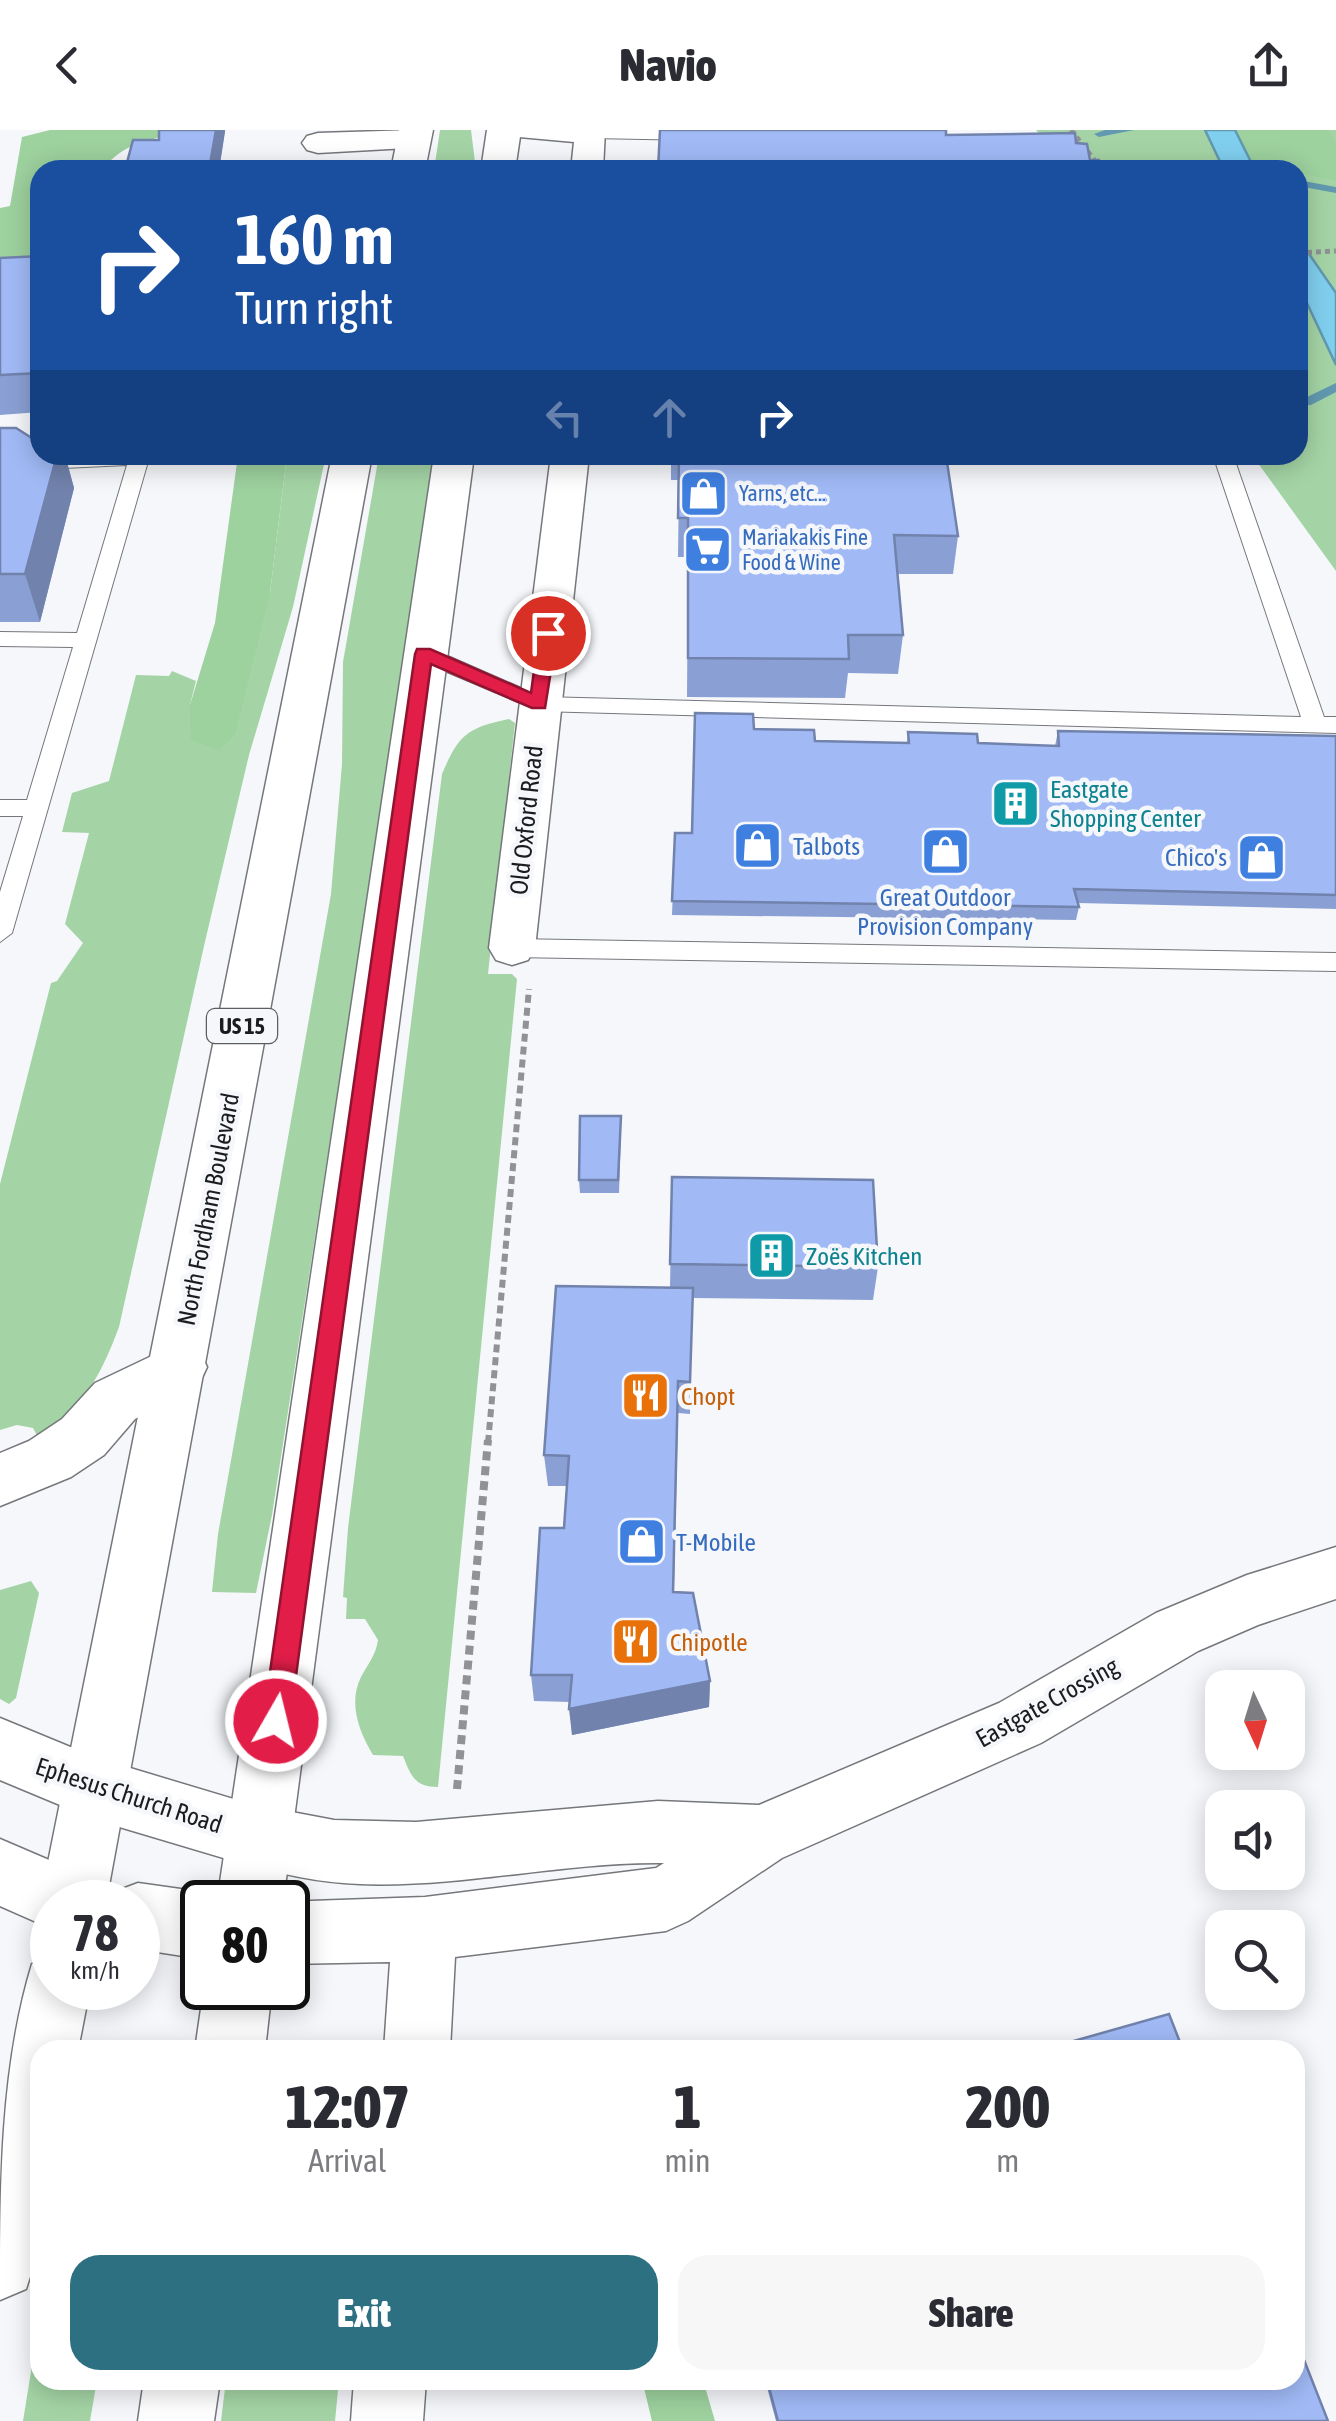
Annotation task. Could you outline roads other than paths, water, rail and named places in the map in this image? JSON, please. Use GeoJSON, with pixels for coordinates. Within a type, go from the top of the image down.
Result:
{"type":"FeatureCollection","features":[{"type":"Feature","properties":{"kind":"main road"},"geometry":{"type":"LineString","coordinates":[[500,160],[504,130]]}},
{"type":"Feature","properties":{"kind":"main road","name":"North Fordham Boulevard"},"geometry":{"type":"LineString","coordinates":[[75,1880],[178,1367],[350,465]]}},
{"type":"Feature","properties":{"kind":"main road"},"geometry":{"type":"LineString","coordinates":[[253,1880],[452,465]]}},
{"type":"Feature","properties":{"kind":"main road"},"geometry":{"type":"LineString","coordinates":[[0,1480],[50,1459],[83,1437],[115,1401],[178,1367]]}},
{"type":"Feature","properties":{"kind":"main road","name":"Ephesus Church Road"},"geometry":{"type":"LineString","coordinates":[[0,1748],[96,1788],[260,1836]]}},
{"type":"Feature","properties":{"kind":"main road"},"geometry":{"type":"LineString","coordinates":[[0,1872],[30,1885]]}},
{"type":"Feature","properties":{"kind":"main road"},"geometry":{"type":"LineString","coordinates":[[45,2040],[51,2010]]}},
{"type":"Feature","properties":{"kind":"main road"},"geometry":{"type":"LineString","coordinates":[[231,2040],[235,2010]]}},
{"type":"Feature","properties":{"kind":"main road"},"geometry":{"type":"LineString","coordinates":[[0,2263],[30,2115]]}},
{"type":"Feature","properties":{"kind":"main road"},"geometry":{"type":"LineString","coordinates":[[176,2421],[181,2390]]}},
{"type":"Feature","properties":{"kind":"street"},"geometry":{"type":"LineString","coordinates":[[530,130],[590,133],[588,160]]}},
{"type":"Feature","properties":{"kind":"street"},"geometry":{"type":"LineString","coordinates":[[316,148],[413,147]]}},
{"type":"Feature","properties":{"kind":"street","name":"Old Oxford Road"},"geometry":{"type":"LineString","coordinates":[[512,948],[569,465]]}},
{"type":"Feature","properties":{"kind":"street","name":"Eastgate Crossing"},"geometry":{"type":"LineString","coordinates":[[310,1932],[425,1929],[666,1899],[760,1836],[1020,1723],[1177,1632],[1247,1602],[1336,1573]]}},
{"type":"Feature","properties":{"kind":"street","name":"Eastgate Crossing"},"geometry":{"type":"LineString","coordinates":[[260,1836],[334,1851],[416,1853],[658,1832],[760,1836]]}},
{"type":"Feature","properties":{"kind":"street"},"geometry":{"type":"LineString","coordinates":[[418,2040],[425,1929]]}},
{"type":"Feature","properties":{"kind":"street"},"geometry":{"type":"LineString","coordinates":[[387,2421],[389,2390]]}},
{"type":"Feature","properties":{"kind":"lane"},"geometry":{"type":"LineString","coordinates":[[590,133],[706,134]]}},
{"type":"Feature","properties":{"kind":"lane"},"geometry":{"type":"LineString","coordinates":[[0,465],[30,463]]}},
{"type":"Feature","properties":{"kind":"lane"},"geometry":{"type":"LineString","coordinates":[[0,933],[137,465]]}},
{"type":"Feature","properties":{"kind":"lane"},"geometry":{"type":"LineString","coordinates":[[424,654],[539,704],[1325,724],[1227,465]]}},
{"type":"Feature","properties":{"kind":"lane"},"geometry":{"type":"LineString","coordinates":[[0,638],[87,640]]}},
{"type":"Feature","properties":{"kind":"lane"},"geometry":{"type":"LineString","coordinates":[[0,808],[38,808]]}},
{"type":"Feature","properties":{"kind":"lane"},"geometry":{"type":"LineString","coordinates":[[512,948],[1336,962]]}},
{"type":"Feature","properties":{"kind":"water"},"geometry":{"type":"Polygon","coordinates":[[[1205,130],[1235,130],[1250,160],[1219,160],[1205,130]]]}},
{"type":"Feature","properties":{"kind":"water"},"geometry":{"type":"Polygon","coordinates":[[[1308,252],[1336,293],[1336,365],[1308,305],[1308,252]]]}},
{"type":"Feature","properties":{"kind":"waterway"},"geometry":{"type":"LineString","coordinates":[[1099,134],[1129,130]]}},
{"type":"Feature","properties":{"kind":"waterway"},"geometry":{"type":"LineString","coordinates":[[1308,185],[1336,190]]}},
{"type":"Feature","properties":{"kind":"waterway"},"geometry":{"type":"LineString","coordinates":[[1308,401],[1336,387]]}},
{"type":"Feature","properties":{"kind":"place","name":"Yarns, etc…"},"geometry":{"type":"Point","coordinates":[704,493]}},
{"type":"Feature","properties":{"kind":"place","name":"Mariakakis Fine Food & Wine"},"geometry":{"type":"Point","coordinates":[707,550]}},
{"type":"Feature","properties":{"kind":"place","name":"Eastgate Shopping Center"},"geometry":{"type":"Point","coordinates":[1015,803]}},
{"type":"Feature","properties":{"kind":"place","name":"Talbots"},"geometry":{"type":"Point","coordinates":[758,846]}},
{"type":"Feature","properties":{"kind":"place","name":"Great Outdoor Provision Company"},"geometry":{"type":"Point","coordinates":[945,851]}},
{"type":"Feature","properties":{"kind":"place","name":"Chico's"},"geometry":{"type":"Point","coordinates":[1262,857]}},
{"type":"Feature","properties":{"kind":"place","name":"Zoës Kitchen"},"geometry":{"type":"Point","coordinates":[771,1256]}},
{"type":"Feature","properties":{"kind":"place","name":"Chopt"},"geometry":{"type":"Point","coordinates":[646,1396]}},
{"type":"Feature","properties":{"kind":"place","name":"T-Mobile"},"geometry":{"type":"Point","coordinates":[641,1542]}},
{"type":"Feature","properties":{"kind":"place","name":"Chipotle"},"geometry":{"type":"Point","coordinates":[635,1642]}}]}
